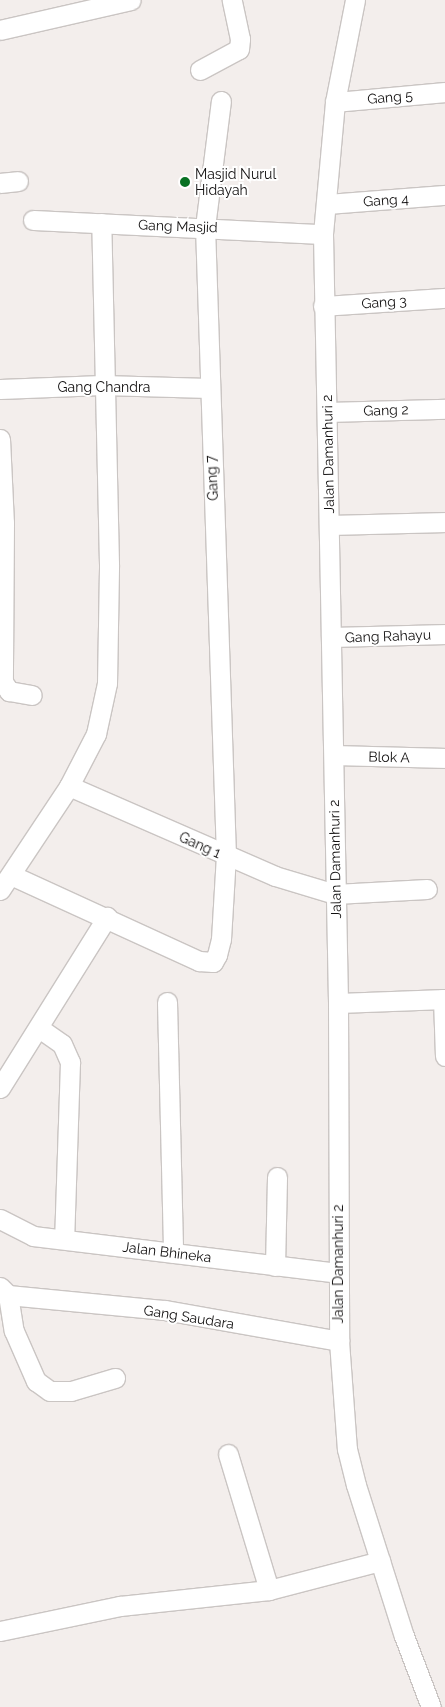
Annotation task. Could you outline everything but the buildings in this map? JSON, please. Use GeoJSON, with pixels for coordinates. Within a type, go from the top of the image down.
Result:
{"type":"FeatureCollection","features":[{"type":"Feature","properties":{"kind":"street"},"geometry":{"type":"LineString","coordinates":[[0,30],[131,0]]}},
{"type":"Feature","properties":{"kind":"street"},"geometry":{"type":"LineString","coordinates":[[200,70],[239,49],[240,39],[232,0]]}},
{"type":"Feature","properties":{"kind":"street","name":"Jalan Damanhuri 2"},"geometry":{"type":"LineString","coordinates":[[355,0],[336,102],[323,234],[338,1003],[339,1341],[348,1449],[404,1636],[431,1707]]}},
{"type":"Feature","properties":{"kind":"street","name":"Gang 5"},"geometry":{"type":"LineString","coordinates":[[336,102],[445,92]]}},
{"type":"Feature","properties":{"kind":"street","name":"Gang 7"},"geometry":{"type":"LineString","coordinates":[[107,917],[199,961],[213,962],[221,939],[226,856],[208,388],[205,227],[221,101]]}},
{"type":"Feature","properties":{"kind":"street","name":"Gang 4"},"geometry":{"type":"LineString","coordinates":[[327,204],[445,195]]}},
{"type":"Feature","properties":{"kind":"street","name":"Gang Masjid"},"geometry":{"type":"LineString","coordinates":[[33,220],[323,234]]}},
{"type":"Feature","properties":{"kind":"street"},"geometry":{"type":"LineString","coordinates":[[0,1088],[107,917],[6,882],[69,786],[96,734],[107,683],[109,564],[102,385],[101,223]]}},
{"type":"Feature","properties":{"kind":"street","name":"Gang 3"},"geometry":{"type":"LineString","coordinates":[[323,306],[445,298]]}},
{"type":"Feature","properties":{"kind":"street","name":"Gang Chandra"},"geometry":{"type":"LineString","coordinates":[[0,389],[102,385],[208,388]]}},
{"type":"Feature","properties":{"kind":"street","name":"Gang 2"},"geometry":{"type":"LineString","coordinates":[[327,412],[445,409]]}},
{"type":"Feature","properties":{"kind":"street"},"geometry":{"type":"LineString","coordinates":[[0,439],[3,682],[9,692],[32,695]]}},
{"type":"Feature","properties":{"kind":"street"},"geometry":{"type":"LineString","coordinates":[[330,524],[445,522]]}},
{"type":"Feature","properties":{"kind":"street","name":"Gang Rahayu"},"geometry":{"type":"LineString","coordinates":[[331,637],[445,634]]}},
{"type":"Feature","properties":{"kind":"street","name":"Blok A"},"geometry":{"type":"LineString","coordinates":[[334,755],[445,758]]}},
{"type":"Feature","properties":{"kind":"street","name":"Gang 1"},"geometry":{"type":"LineString","coordinates":[[69,786],[275,876],[335,894]]}},
{"type":"Feature","properties":{"kind":"street"},"geometry":{"type":"LineString","coordinates":[[335,894],[427,888]]}},
{"type":"Feature","properties":{"kind":"street"},"geometry":{"type":"LineString","coordinates":[[338,1003],[444,999],[445,1056]]}},
{"type":"Feature","properties":{"kind":"street"},"geometry":{"type":"LineString","coordinates":[[167,1002],[173,1253]]}},
{"type":"Feature","properties":{"kind":"street"},"geometry":{"type":"LineString","coordinates":[[39,1028],[62,1044],[70,1062],[64,1238]]}},
{"type":"Feature","properties":{"kind":"street"},"geometry":{"type":"LineString","coordinates":[[276,1177],[276,1266]]}},
{"type":"Feature","properties":{"kind":"street","name":"Jalan Bhineka"},"geometry":{"type":"LineString","coordinates":[[1,1221],[33,1236],[64,1238],[338,1273]]}},
{"type":"Feature","properties":{"kind":"street"},"geometry":{"type":"LineString","coordinates":[[4,1291],[14,1331],[36,1381],[50,1390],[71,1391],[115,1378]]}},
{"type":"Feature","properties":{"kind":"street","name":"Gang Saudara"},"geometry":{"type":"LineString","coordinates":[[4,1291],[165,1310],[339,1341]]}},
{"type":"Feature","properties":{"kind":"street"},"geometry":{"type":"LineString","coordinates":[[228,1454],[269,1590]]}},
{"type":"Feature","properties":{"kind":"street"},"geometry":{"type":"LineString","coordinates":[[0,1631],[120,1606],[269,1590],[380,1561]]}},
{"type":"Feature","properties":{"kind":"place","name":"Masjid Nurul Hidayah"},"geometry":{"type":"Point","coordinates":[185,182]}}]}
